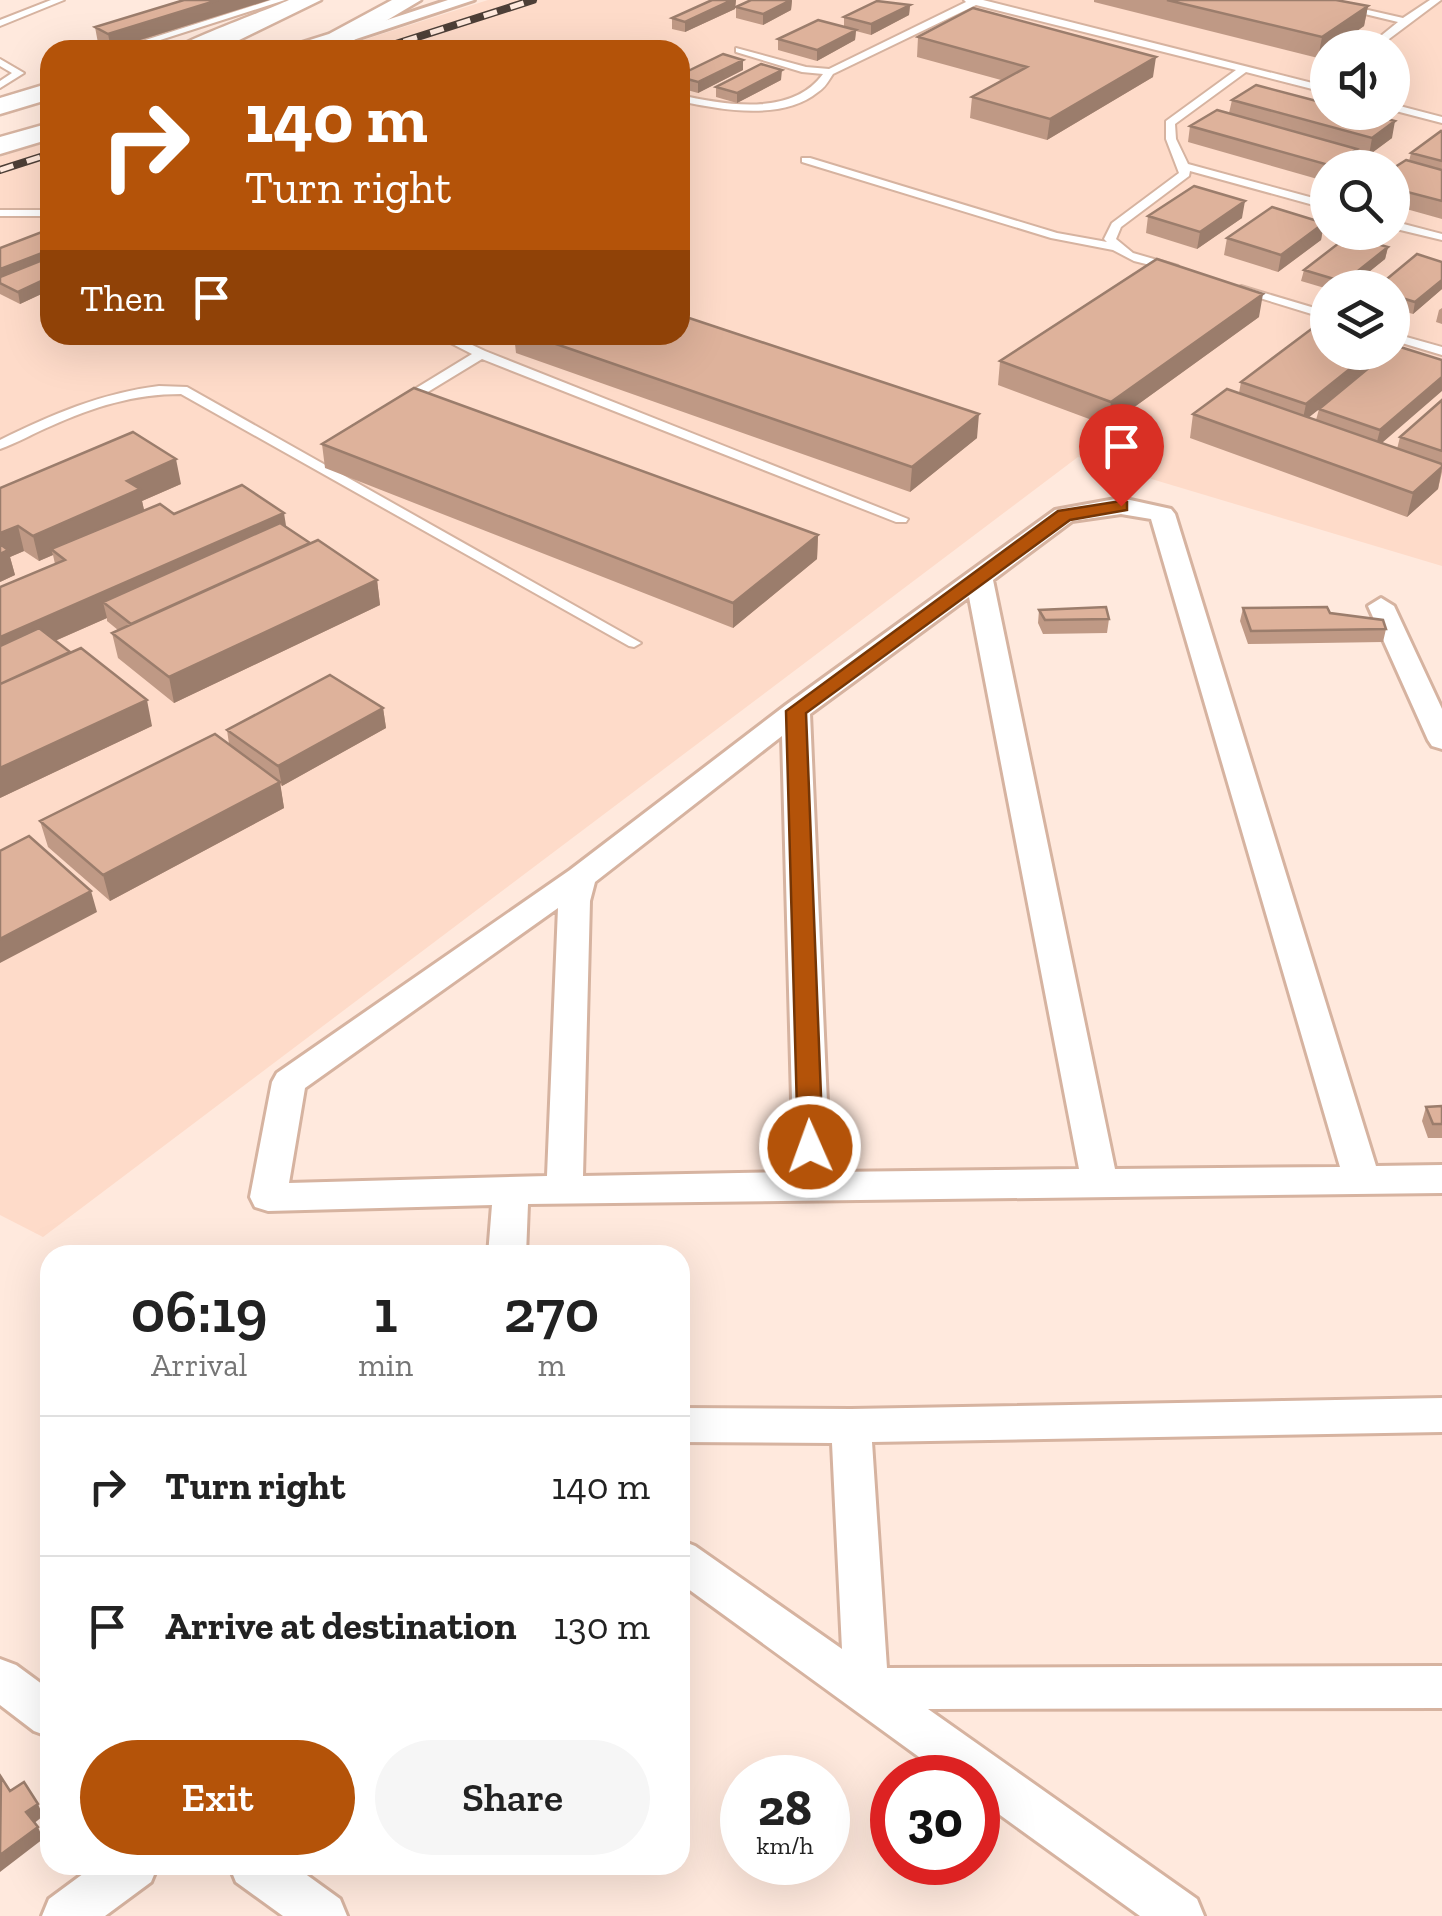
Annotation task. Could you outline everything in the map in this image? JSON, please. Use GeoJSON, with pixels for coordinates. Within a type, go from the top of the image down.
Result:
{"type":"FeatureCollection","features":[{"type":"Feature","properties":{"kind":"main road"},"geometry":{"type":"LineString","coordinates":[[219,40],[309,0]]}},
{"type":"Feature","properties":{"kind":"main road"},"geometry":{"type":"LineString","coordinates":[[335,40],[409,0]]}},
{"type":"Feature","properties":{"kind":"main road"},"geometry":{"type":"LineString","coordinates":[[0,106],[40,94]]}},
{"type":"Feature","properties":{"kind":"main road"},"geometry":{"type":"LineString","coordinates":[[0,146],[40,134]]}},
{"type":"Feature","properties":{"kind":"street"},"geometry":{"type":"LineString","coordinates":[[338,39],[466,0]]}},
{"type":"Feature","properties":{"kind":"street"},"geometry":{"type":"LineString","coordinates":[[1362,1180],[1162,514],[1121,506],[1064,515],[796,711],[580,877],[289,1082],[268,1197],[565,1189],[812,1186],[1100,1183],[1362,1180],[1442,1179]]}},
{"type":"Feature","properties":{"kind":"street"},"geometry":{"type":"LineString","coordinates":[[980,578],[1100,1183]]}},
{"type":"Feature","properties":{"kind":"street"},"geometry":{"type":"LineString","coordinates":[[1381,606],[1442,740]]}},
{"type":"Feature","properties":{"kind":"street"},"geometry":{"type":"LineString","coordinates":[[796,711],[812,1186]]}},
{"type":"Feature","properties":{"kind":"street"},"geometry":{"type":"LineString","coordinates":[[565,1189],[574,901],[580,877]]}},
{"type":"Feature","properties":{"kind":"street"},"geometry":{"type":"LineString","coordinates":[[508,1245],[512,1190]]}},
{"type":"Feature","properties":{"kind":"street"},"geometry":{"type":"LineString","coordinates":[[690,1424],[851,1426],[1442,1415]]}},
{"type":"Feature","properties":{"kind":"street"},"geometry":{"type":"LineString","coordinates":[[851,1426],[866,1688]]}},
{"type":"Feature","properties":{"kind":"street"},"geometry":{"type":"LineString","coordinates":[[690,1565],[1180,1916]]}},
{"type":"Feature","properties":{"kind":"street"},"geometry":{"type":"LineString","coordinates":[[0,1679],[40,1709]]}},
{"type":"Feature","properties":{"kind":"street"},"geometry":{"type":"LineString","coordinates":[[866,1688],[1442,1687]]}},
{"type":"Feature","properties":{"kind":"street"},"geometry":{"type":"LineString","coordinates":[[66,1916],[121,1875]]}},
{"type":"Feature","properties":{"kind":"street"},"geometry":{"type":"LineString","coordinates":[[267,1875],[322,1916]]}},
{"type":"Feature","properties":{"kind":"lane"},"geometry":{"type":"LineString","coordinates":[[0,23],[59,0]]}},
{"type":"Feature","properties":{"kind":"lane"},"geometry":{"type":"LineString","coordinates":[[151,40],[280,0]]}},
{"type":"Feature","properties":{"kind":"lane"},"geometry":{"type":"LineString","coordinates":[[690,99],[752,107],[814,92],[830,72],[974,0],[1310,86]]}},
{"type":"Feature","properties":{"kind":"lane"},"geometry":{"type":"LineString","coordinates":[[1312,0],[1405,22]]}},
{"type":"Feature","properties":{"kind":"lane"},"geometry":{"type":"LineString","coordinates":[[1394,30],[1436,0]]}},
{"type":"Feature","properties":{"kind":"lane"},"geometry":{"type":"LineString","coordinates":[[0,9],[21,15]]}},
{"type":"Feature","properties":{"kind":"lane"},"geometry":{"type":"LineString","coordinates":[[739,50],[805,70],[830,72]]}},
{"type":"Feature","properties":{"kind":"lane"},"geometry":{"type":"LineString","coordinates":[[0,62],[19,73],[0,85]]}},
{"type":"Feature","properties":{"kind":"lane"},"geometry":{"type":"LineString","coordinates":[[1114,247],[1110,239],[1116,225],[1184,174],[1184,166],[1170,146],[1170,124],[1244,70]]}},
{"type":"Feature","properties":{"kind":"lane"},"geometry":{"type":"LineString","coordinates":[[1410,112],[1442,120]]}},
{"type":"Feature","properties":{"kind":"lane"},"geometry":{"type":"LineString","coordinates":[[806,160],[1055,236],[1114,247],[1181,271]]}},
{"type":"Feature","properties":{"kind":"lane"},"geometry":{"type":"LineString","coordinates":[[1184,166],[1310,201]]}},
{"type":"Feature","properties":{"kind":"lane"},"geometry":{"type":"LineString","coordinates":[[0,213],[40,211]]}},
{"type":"Feature","properties":{"kind":"lane"},"geometry":{"type":"LineString","coordinates":[[1410,229],[1442,237]]}},
{"type":"Feature","properties":{"kind":"lane"},"geometry":{"type":"LineString","coordinates":[[1236,288],[1310,311]]}},
{"type":"Feature","properties":{"kind":"lane"},"geometry":{"type":"LineString","coordinates":[[1410,341],[1442,351]]}},
{"type":"Feature","properties":{"kind":"lane"},"geometry":{"type":"LineString","coordinates":[[462,345],[901,520]]}},
{"type":"Feature","properties":{"kind":"lane"},"geometry":{"type":"LineString","coordinates":[[386,412],[480,354]]}},
{"type":"Feature","properties":{"kind":"lane"},"geometry":{"type":"LineString","coordinates":[[0,445],[72,410],[156,388],[183,390],[634,643]]}},
{"type":"Feature","properties":{"kind":"lane"},"geometry":{"type":"LineString","coordinates":[[308,460],[323,450]]}},
{"type":"Feature","properties":{"kind":"shaded area"},"geometry":{"type":"Polygon","coordinates":[[[488,0],[1442,0],[1442,566],[1078,457],[43,1237],[0,1215],[0,157],[40,144],[40,345],[690,345],[690,40],[363,40],[488,0]]]}},
{"type":"Feature","properties":{"kind":"building"},"geometry":{"type":"Polygon","coordinates":[[[184,0],[218,0],[108,34],[95,27],[184,0]]]}},
{"type":"Feature","properties":{"kind":"building"},"geometry":{"type":"Polygon","coordinates":[[[712,0],[732,0],[685,22],[672,18],[712,0]]]}},
{"type":"Feature","properties":{"kind":"building"},"geometry":{"type":"Polygon","coordinates":[[[751,0],[791,0],[763,14],[736,7],[751,0]]]}},
{"type":"Feature","properties":{"kind":"building"},"geometry":{"type":"Polygon","coordinates":[[[1167,0],[1336,0],[1368,6],[1332,30],[1310,30],[1310,34],[1167,0]]]}},
{"type":"Feature","properties":{"kind":"building"},"geometry":{"type":"Polygon","coordinates":[[[877,1],[910,5],[871,24],[844,17],[877,1]]]}},
{"type":"Feature","properties":{"kind":"building"},"geometry":{"type":"Polygon","coordinates":[[[973,8],[1156,57],[1050,119],[972,97],[1027,67],[918,37],[973,8]]]}},
{"type":"Feature","properties":{"kind":"building"},"geometry":{"type":"Polygon","coordinates":[[[818,20],[856,30],[817,50],[778,39],[818,20]]]}},
{"type":"Feature","properties":{"kind":"building"},"geometry":{"type":"Polygon","coordinates":[[[723,54],[743,60],[698,82],[690,80],[690,70],[723,54]]]}},
{"type":"Feature","properties":{"kind":"building"},"geometry":{"type":"Polygon","coordinates":[[[761,64],[782,70],[737,93],[716,87],[761,64]]]}},
{"type":"Feature","properties":{"kind":"building"},"geometry":{"type":"Polygon","coordinates":[[[1256,85],[1310,99],[1310,121],[1232,100],[1256,85]]]}},
{"type":"Feature","properties":{"kind":"building"},"geometry":{"type":"Polygon","coordinates":[[[1217,110],[1357,149],[1310,150],[1310,160],[1190,126],[1217,110]]]}},
{"type":"Feature","properties":{"kind":"building"},"geometry":{"type":"Polygon","coordinates":[[[1343,130],[1383,130],[1372,138],[1343,130]]]}},
{"type":"Feature","properties":{"kind":"building"},"geometry":{"type":"Polygon","coordinates":[[[1441,131],[1442,161],[1411,153],[1441,131]]]}},
{"type":"Feature","properties":{"kind":"building"},"geometry":{"type":"Polygon","coordinates":[[[1410,161],[1442,170],[1442,201],[1410,193],[1410,161]]]}},
{"type":"Feature","properties":{"kind":"building"},"geometry":{"type":"Polygon","coordinates":[[[1194,186],[1245,201],[1200,232],[1148,216],[1194,186]]]}},
{"type":"Feature","properties":{"kind":"building"},"geometry":{"type":"Polygon","coordinates":[[[1272,207],[1310,219],[1310,233],[1281,255],[1227,238],[1272,207]]]}},
{"type":"Feature","properties":{"kind":"building"},"geometry":{"type":"Polygon","coordinates":[[[40,233],[40,254],[0,269],[0,248],[40,233]]]}},
{"type":"Feature","properties":{"kind":"building"},"geometry":{"type":"Polygon","coordinates":[[[1330,250],[1384,250],[1359,270],[1304,270],[1330,250]]]}},
{"type":"Feature","properties":{"kind":"building"},"geometry":{"type":"Polygon","coordinates":[[[1417,254],[1442,262],[1442,280],[1415,302],[1410,300],[1410,270],[1398,270],[1417,254]]]}},
{"type":"Feature","properties":{"kind":"building"},"geometry":{"type":"Polygon","coordinates":[[[1157,259],[1263,294],[1111,402],[1000,361],[1157,259]]]}},
{"type":"Feature","properties":{"kind":"building"},"geometry":{"type":"Polygon","coordinates":[[[40,261],[40,282],[18,292],[0,283],[0,277],[40,261]]]}},
{"type":"Feature","properties":{"kind":"building"},"geometry":{"type":"Polygon","coordinates":[[[690,318],[979,414],[912,467],[559,345],[690,345],[690,318]]]}},
{"type":"Feature","properties":{"kind":"building"},"geometry":{"type":"Polygon","coordinates":[[[1310,330],[1310,370],[1348,370],[1306,404],[1241,382],[1310,330]]]}},
{"type":"Feature","properties":{"kind":"building"},"geometry":{"type":"Polygon","coordinates":[[[1410,350],[1442,360],[1442,377],[1380,430],[1319,409],[1366,370],[1410,370],[1410,350]]]}},
{"type":"Feature","properties":{"kind":"building"},"geometry":{"type":"Polygon","coordinates":[[[414,388],[818,535],[733,603],[322,444],[414,388]]]}},
{"type":"Feature","properties":{"kind":"building"},"geometry":{"type":"Polygon","coordinates":[[[1227,389],[1442,467],[1413,493],[1193,414],[1227,389]]]}},
{"type":"Feature","properties":{"kind":"building"},"geometry":{"type":"Polygon","coordinates":[[[1442,400],[1442,451],[1400,437],[1442,400]]]}},
{"type":"Feature","properties":{"kind":"building"},"geometry":{"type":"Polygon","coordinates":[[[133,432],[176,459],[127,481],[140,489],[33,536],[18,526],[0,533],[0,488],[133,432]]]}},
{"type":"Feature","properties":{"kind":"building"},"geometry":{"type":"Polygon","coordinates":[[[242,485],[284,513],[0,637],[0,587],[65,560],[51,549],[160,504],[174,514],[242,485]]]}},
{"type":"Feature","properties":{"kind":"building"},"geometry":{"type":"Polygon","coordinates":[[[280,523],[310,543],[131,624],[103,602],[280,523]]]}},
{"type":"Feature","properties":{"kind":"building"},"geometry":{"type":"Polygon","coordinates":[[[318,540],[377,580],[169,677],[112,633],[318,540]]]}},
{"type":"Feature","properties":{"kind":"building"},"geometry":{"type":"Polygon","coordinates":[[[1106,607],[1109,619],[1045,620],[1039,610],[1106,607]]]}},
{"type":"Feature","properties":{"kind":"building"},"geometry":{"type":"Polygon","coordinates":[[[1327,607],[1330,613],[1383,620],[1386,629],[1251,631],[1243,608],[1327,607]]]}},
{"type":"Feature","properties":{"kind":"building"},"geometry":{"type":"Polygon","coordinates":[[[39,628],[70,652],[0,684],[0,646],[39,628]]]}},
{"type":"Feature","properties":{"kind":"building"},"geometry":{"type":"Polygon","coordinates":[[[81,648],[147,700],[0,768],[0,684],[81,648]]]}},
{"type":"Feature","properties":{"kind":"building"},"geometry":{"type":"Polygon","coordinates":[[[330,675],[383,708],[278,766],[227,730],[330,675]]]}},
{"type":"Feature","properties":{"kind":"building"},"geometry":{"type":"Polygon","coordinates":[[[215,734],[280,782],[103,875],[40,821],[215,734]]]}},
{"type":"Feature","properties":{"kind":"building"},"geometry":{"type":"Polygon","coordinates":[[[29,836],[91,891],[0,939],[0,851],[29,836]]]}},
{"type":"Feature","properties":{"kind":"building"},"geometry":{"type":"Polygon","coordinates":[[[1442,1106],[1442,1124],[1433,1124],[1426,1107],[1442,1106]]]}},
{"type":"Feature","properties":{"kind":"building"},"geometry":{"type":"Polygon","coordinates":[[[1,1777],[10,1791],[24,1782],[38,1804],[26,1812],[38,1827],[0,1855],[1,1777]]]}},
{"type":"Feature","properties":{"kind":"railway"},"geometry":{"type":"LineString","coordinates":[[408,40],[533,0]]}},
{"type":"Feature","properties":{"kind":"railway"},"geometry":{"type":"LineString","coordinates":[[0,170],[40,157]]}},
{"type":"Feature","properties":{"kind":"route"},"geometry":{"type":"LineString","coordinates":[[810,1147],[796,711],[1064,515],[1121,506]]}}]}
